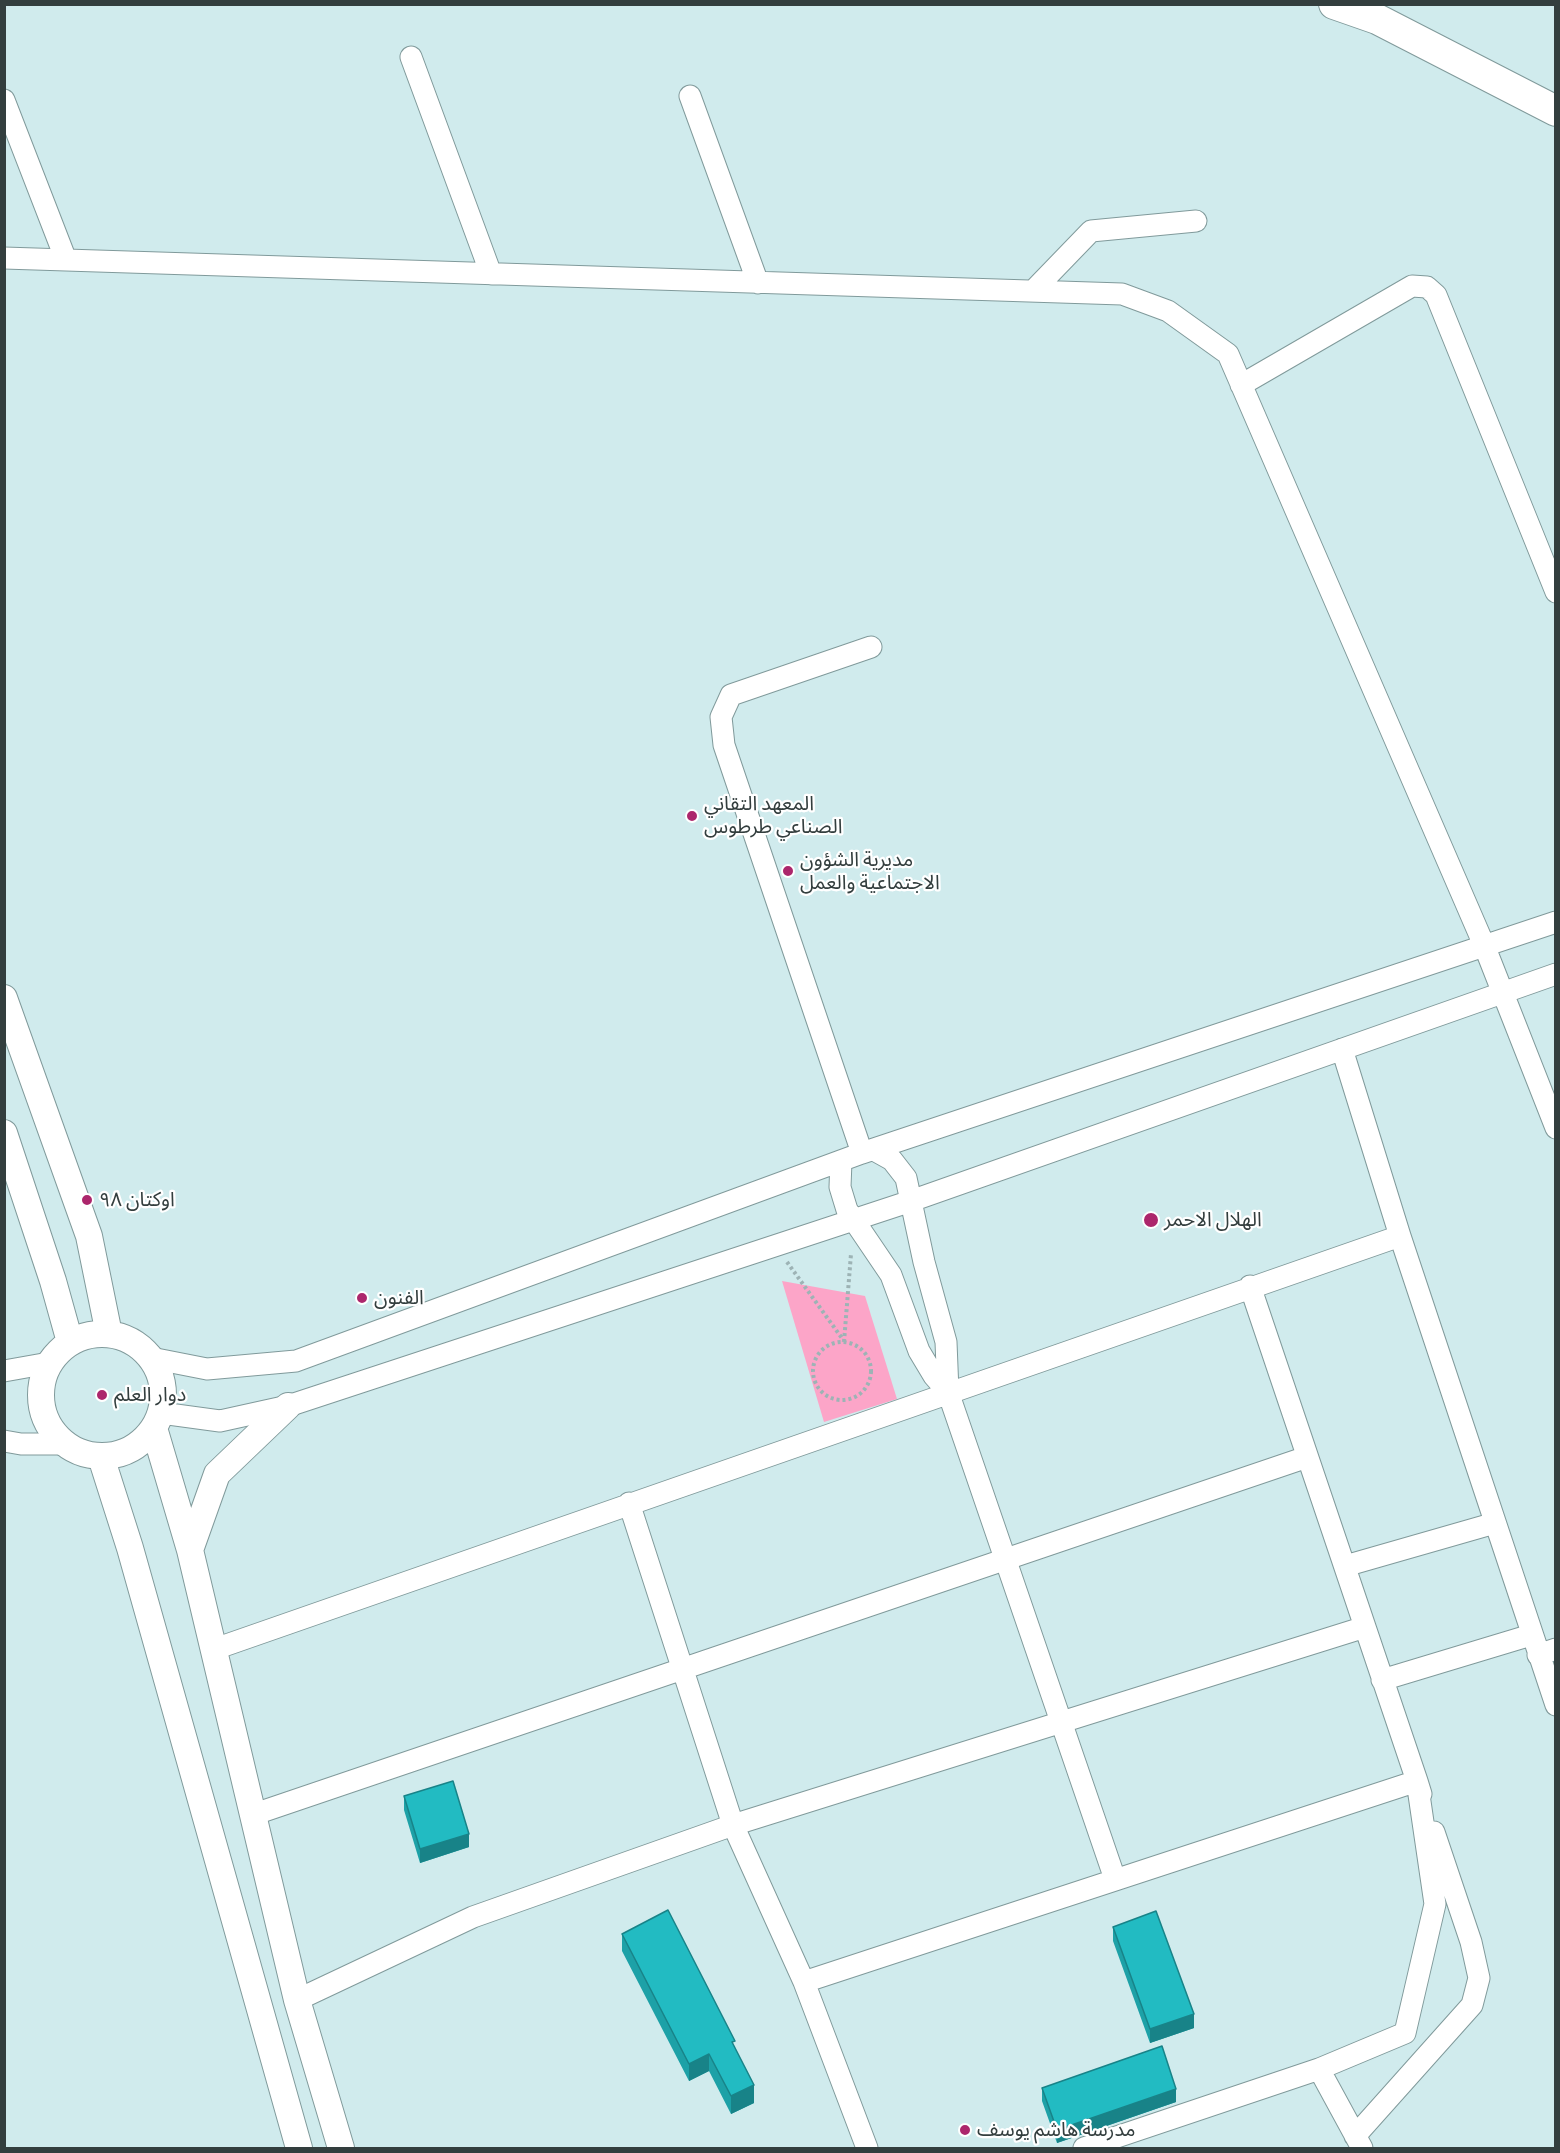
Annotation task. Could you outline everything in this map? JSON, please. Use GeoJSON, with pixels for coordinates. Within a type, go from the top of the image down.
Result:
{"type":"FeatureCollection","features":[{"type":"Feature","properties":{"kind":"highway"},"geometry":{"type":"LineString","coordinates":[[1334,4],[1377,19],[1556,111]]}},
{"type":"Feature","properties":{"kind":"main road"},"geometry":{"type":"LineString","coordinates":[[4,998],[88,1236],[109,1334]]}},
{"type":"Feature","properties":{"kind":"main road"},"geometry":{"type":"LineString","coordinates":[[4,1133],[53,1281],[70,1342]]}},
{"type":"Feature","properties":{"kind":"main road"},"geometry":{"type":"LineString","coordinates":[[157,1421],[131,1450],[101,1457],[81,1454],[62,1444],[51,1430],[41,1396],[43,1376],[49,1363],[70,1342],[89,1335],[109,1334],[132,1342],[151,1358],[159,1372],[163,1392],[157,1421],[190,1550],[297,2001],[341,2148]]}},
{"type":"Feature","properties":{"kind":"main road"},"geometry":{"type":"LineString","coordinates":[[190,1550],[217,1474],[288,1406]]}},
{"type":"Feature","properties":{"kind":"main road"},"geometry":{"type":"LineString","coordinates":[[101,1457],[137,1571],[299,2148]]}},
{"type":"Feature","properties":{"kind":"street"},"geometry":{"type":"LineString","coordinates":[[411,57],[491,274]]}},
{"type":"Feature","properties":{"kind":"street"},"geometry":{"type":"LineString","coordinates":[[690,96],[758,283]]}},
{"type":"Feature","properties":{"kind":"street"},"geometry":{"type":"LineString","coordinates":[[4,100],[66,260]]}},
{"type":"Feature","properties":{"kind":"street"},"geometry":{"type":"LineString","coordinates":[[1033,291],[1092,231],[1196,221]]}},
{"type":"Feature","properties":{"kind":"street"},"geometry":{"type":"LineString","coordinates":[[4,258],[1122,294],[1168,311],[1228,354],[1484,945],[1556,1128]]}},
{"type":"Feature","properties":{"kind":"street"},"geometry":{"type":"LineString","coordinates":[[1241,385],[1412,286],[1427,287],[1436,295],[1556,592]]}},
{"type":"Feature","properties":{"kind":"street"},"geometry":{"type":"LineString","coordinates":[[871,647],[731,695],[721,717],[724,745],[868,1151],[892,1160],[906,1178],[924,1262],[946,1342],[948,1392],[1115,1879]]}},
{"type":"Feature","properties":{"kind":"street"},"geometry":{"type":"LineString","coordinates":[[151,1358],[207,1369],[296,1361],[868,1151],[1556,922]]}},
{"type":"Feature","properties":{"kind":"street"},"geometry":{"type":"LineString","coordinates":[[157,1421],[220,1421],[288,1406],[911,1201],[1556,974]]}},
{"type":"Feature","properties":{"kind":"street"},"geometry":{"type":"LineString","coordinates":[[1342,1049],[1400,1236],[1495,1523],[1542,1647],[1556,1705]]}},
{"type":"Feature","properties":{"kind":"street"},"geometry":{"type":"LineString","coordinates":[[841,1161],[840,1187],[853,1220],[878,1251],[891,1275],[919,1351],[934,1376],[948,1392]]}},
{"type":"Feature","properties":{"kind":"street"},"geometry":{"type":"LineString","coordinates":[[212,1650],[1250,1286],[1400,1236]]}},
{"type":"Feature","properties":{"kind":"street"},"geometry":{"type":"LineString","coordinates":[[1250,1286],[1471,1942],[1479,1978],[1472,2005],[1359,2142],[1319,2069]]}},
{"type":"Feature","properties":{"kind":"street"},"geometry":{"type":"LineString","coordinates":[[4,1371],[49,1363]]}},
{"type":"Feature","properties":{"kind":"street"},"geometry":{"type":"LineString","coordinates":[[4,1441],[21,1444],[62,1444]]}},
{"type":"Feature","properties":{"kind":"street"},"geometry":{"type":"LineString","coordinates":[[252,1815],[1307,1457]]}},
{"type":"Feature","properties":{"kind":"street"},"geometry":{"type":"LineString","coordinates":[[629,1503],[733,1825],[804,1982],[867,2148]]}},
{"type":"Feature","properties":{"kind":"street"},"geometry":{"type":"LineString","coordinates":[[1345,1566],[1495,1523]]}},
{"type":"Feature","properties":{"kind":"street"},"geometry":{"type":"LineString","coordinates":[[297,2001],[473,1917],[733,1825],[1365,1627]]}},
{"type":"Feature","properties":{"kind":"street"},"geometry":{"type":"LineString","coordinates":[[1382,1680],[1542,1647]]}},
{"type":"Feature","properties":{"kind":"street"},"geometry":{"type":"LineString","coordinates":[[804,1982],[1417,1781]]}},
{"type":"Feature","properties":{"kind":"street"},"geometry":{"type":"LineString","coordinates":[[1084,2148],[1319,2069],[1405,2033],[1435,1904],[1417,1781]]}},
{"type":"Feature","properties":{"kind":"path"},"geometry":{"type":"LineString","coordinates":[[844,1342],[853,1220]]}},
{"type":"Feature","properties":{"kind":"path"},"geometry":{"type":"LineString","coordinates":[[775,1246],[844,1342],[862,1349],[872,1366],[872,1376],[862,1393],[845,1401],[826,1396],[814,1381],[812,1371],[814,1362],[826,1347],[844,1342]]}},
{"type":"Feature","properties":{"kind":"shaded area"},"geometry":{"type":"Polygon","coordinates":[[[782,1281],[865,1296],[897,1399],[824,1422],[782,1281]]]}},
{"type":"Feature","properties":{"kind":"building"},"geometry":{"type":"Polygon","coordinates":[[[453,1781],[469,1834],[420,1849],[404,1796],[453,1781]]]}},
{"type":"Feature","properties":{"kind":"building"},"geometry":{"type":"Polygon","coordinates":[[[668,1910],[735,2041],[732,2042],[754,2085],[731,2096],[709,2054],[689,2064],[622,1934],[668,1910]]]}},
{"type":"Feature","properties":{"kind":"building"},"geometry":{"type":"Polygon","coordinates":[[[1156,1911],[1194,2014],[1150,2029],[1113,1927],[1156,1911]]]}},
{"type":"Feature","properties":{"kind":"building"},"geometry":{"type":"Polygon","coordinates":[[[1162,2046],[1176,2089],[1057,2130],[1042,2088],[1162,2046]]]}},
{"type":"Feature","properties":{"kind":"place","name":"المعهد التقاني الصناعي طرطوس"},"geometry":{"type":"Point","coordinates":[692,816]}},
{"type":"Feature","properties":{"kind":"place","name":"مديرية الشؤون الاجتماعية والعمل"},"geometry":{"type":"Point","coordinates":[788,871]}},
{"type":"Feature","properties":{"kind":"place","name":"اوكتان ٩٨"},"geometry":{"type":"Point","coordinates":[87,1200]}},
{"type":"Feature","properties":{"kind":"place","name":"الهلال الاحمر"},"geometry":{"type":"Point","coordinates":[1151,1220]}},
{"type":"Feature","properties":{"kind":"place","name":"الفنون"},"geometry":{"type":"Point","coordinates":[362,1298]}},
{"type":"Feature","properties":{"kind":"place","name":"دوار العلم"},"geometry":{"type":"Point","coordinates":[102,1395]}},
{"type":"Feature","properties":{"kind":"place","name":"مدرسة هاشم يوسف"},"geometry":{"type":"Point","coordinates":[965,2130]}}]}
